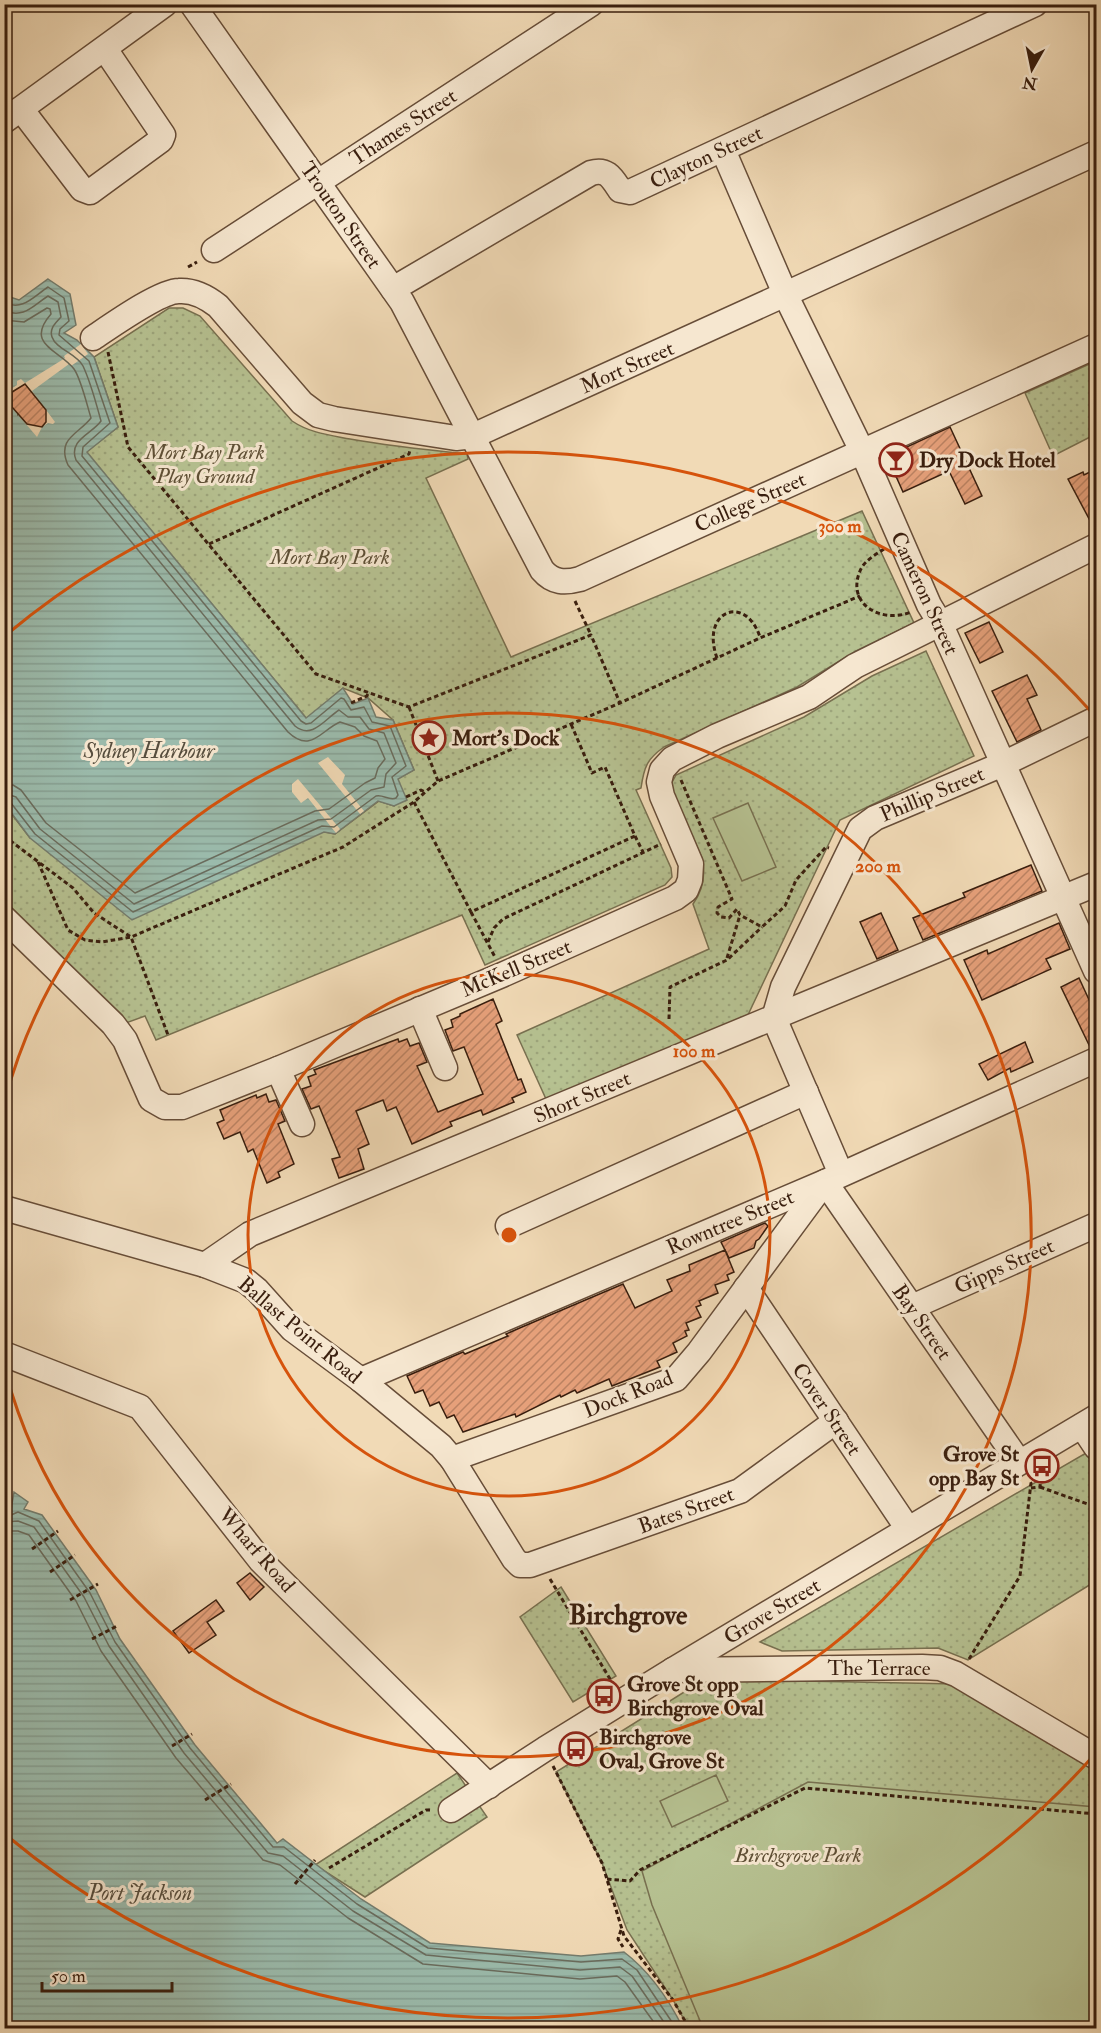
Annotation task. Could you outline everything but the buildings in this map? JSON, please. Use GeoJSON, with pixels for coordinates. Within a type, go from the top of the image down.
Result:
{"type":"FeatureCollection","features":[{"type":"Feature","properties":{"kind":"street","name":"Trouton Street"},"geometry":{"type":"LineString","coordinates":[[192,4],[393,290],[473,436]]}},
{"type":"Feature","properties":{"kind":"street","name":"Thames Street"},"geometry":{"type":"LineString","coordinates":[[214,250],[591,4]]}},
{"type":"Feature","properties":{"kind":"street","name":"Clayton Street"},"geometry":{"type":"LineString","coordinates":[[393,290],[591,173],[606,172],[620,190],[630,192],[1035,4]]}},
{"type":"Feature","properties":{"kind":"street"},"geometry":{"type":"LineString","coordinates":[[105,49],[163,135],[161,140],[90,192],[82,189],[10,113],[105,49],[159,6]]}},
{"type":"Feature","properties":{"kind":"street","name":"Cameron Street"},"geometry":{"type":"LineString","coordinates":[[723,150],[786,296],[862,451],[1096,970]]}},
{"type":"Feature","properties":{"kind":"street","name":"Mort Street"},"geometry":{"type":"LineString","coordinates":[[97,336],[164,295],[180,291],[208,299],[218,306],[302,403],[318,415],[456,438],[473,436],[786,296],[1096,153]]}},
{"type":"Feature","properties":{"kind":"street","name":"College Street"},"geometry":{"type":"LineString","coordinates":[[570,582],[1096,346]]}},
{"type":"Feature","properties":{"kind":"street"},"geometry":{"type":"LineString","coordinates":[[473,436],[542,570],[553,579],[570,582]]}},
{"type":"Feature","properties":{"kind":"street","name":"McKell Street"},"geometry":{"type":"LineString","coordinates":[[4,918],[113,1024],[125,1040],[151,1099],[165,1107],[182,1107],[278,1070],[502,975],[675,898],[686,890],[692,864],[662,796],[659,782],[662,770],[672,759],[717,736],[808,696],[935,614],[1096,546]]}},
{"type":"Feature","properties":{"kind":"street","name":"Phillip Street"},"geometry":{"type":"LineString","coordinates":[[774,1018],[783,987],[860,829],[875,818],[1003,764],[1096,718]]}},
{"type":"Feature","properties":{"kind":"street","name":"Short Street"},"geometry":{"type":"LineString","coordinates":[[205,1265],[250,1234],[1096,884]]}},
{"type":"Feature","properties":{"kind":"street"},"geometry":{"type":"LineString","coordinates":[[420,1009],[445,1068]]}},
{"type":"Feature","properties":{"kind":"street","name":"Bay Street"},"geometry":{"type":"LineString","coordinates":[[774,1018],[806,1092],[833,1178],[912,1307],[1019,1462]]}},
{"type":"Feature","properties":{"kind":"street","name":"Rowntree Street"},"geometry":{"type":"LineString","coordinates":[[361,1380],[833,1178],[1096,1060]]}},
{"type":"Feature","properties":{"kind":"street"},"geometry":{"type":"LineString","coordinates":[[278,1070],[302,1124]]}},
{"type":"Feature","properties":{"kind":"street"},"geometry":{"type":"LineString","coordinates":[[508,1226],[806,1092]]}},
{"type":"Feature","properties":{"kind":"street","name":"Dock Road"},"geometry":{"type":"LineString","coordinates":[[452,1459],[676,1379],[699,1352],[790,1226],[833,1178]]}},
{"type":"Feature","properties":{"kind":"street"},"geometry":{"type":"LineString","coordinates":[[779,1201],[787,1210],[790,1226]]}},
{"type":"Feature","properties":{"kind":"street","name":"Ballast Point Road"},"geometry":{"type":"LineString","coordinates":[[4,1208],[205,1265],[246,1281],[292,1329],[361,1380],[441,1446],[452,1459],[514,1559],[530,1563]]}},
{"type":"Feature","properties":{"kind":"street","name":"Gipps Street"},"geometry":{"type":"LineString","coordinates":[[912,1307],[1096,1225]]}},
{"type":"Feature","properties":{"kind":"street","name":"Cover Street"},"geometry":{"type":"LineString","coordinates":[[746,1288],[908,1529]]}},
{"type":"Feature","properties":{"kind":"street","name":"Wharf Road"},"geometry":{"type":"LineString","coordinates":[[4,1354],[140,1407],[261,1561],[489,1786]]}},
{"type":"Feature","properties":{"kind":"street","name":"Bates Street"},"geometry":{"type":"LineString","coordinates":[[530,1563],[740,1491],[836,1421]]}},
{"type":"Feature","properties":{"kind":"street"},"geometry":{"type":"LineString","coordinates":[[1089,1422],[1096,1447]]}},
{"type":"Feature","properties":{"kind":"street","name":"Grove Street"},"geometry":{"type":"LineString","coordinates":[[451,1810],[673,1670],[1089,1422]]}},
{"type":"Feature","properties":{"kind":"street","name":"The Terrace"},"geometry":{"type":"LineString","coordinates":[[673,1670],[922,1666],[940,1668],[956,1674],[1096,1757]]}},
{"type":"Feature","properties":{"kind":"path"},"geometry":{"type":"LineString","coordinates":[[97,336],[107,348],[128,447],[316,674],[409,707],[591,635]]}},
{"type":"Feature","properties":{"kind":"path"},"geometry":{"type":"LineString","coordinates":[[209,544],[409,454],[416,431]]}},
{"type":"Feature","properties":{"kind":"path"},"geometry":{"type":"LineString","coordinates":[[902,543],[884,549],[868,560],[860,570],[857,584],[860,597],[870,610],[883,616],[935,614]]}},
{"type":"Feature","properties":{"kind":"path"},"geometry":{"type":"LineString","coordinates":[[570,582],[573,597],[620,703]]}},
{"type":"Feature","properties":{"kind":"path"},"geometry":{"type":"LineString","coordinates":[[38,861],[68,930],[85,940],[102,942],[131,937],[343,847],[414,802],[438,781],[620,703],[760,638],[860,597]]}},
{"type":"Feature","properties":{"kind":"path"},"geometry":{"type":"LineString","coordinates":[[717,658],[712,633],[720,617],[727,613],[735,612],[750,619],[760,638]]}},
{"type":"Feature","properties":{"kind":"path"},"geometry":{"type":"LineString","coordinates":[[351,703],[367,696],[368,693]]}},
{"type":"Feature","properties":{"kind":"path"},"geometry":{"type":"LineString","coordinates":[[409,707],[438,781]]}},
{"type":"Feature","properties":{"kind":"path"},"geometry":{"type":"LineString","coordinates":[[571,724],[592,773],[605,767],[644,852]]}},
{"type":"Feature","properties":{"kind":"path"},"geometry":{"type":"LineString","coordinates":[[406,797],[421,790],[425,792]]}},
{"type":"Feature","properties":{"kind":"path"},"geometry":{"type":"LineString","coordinates":[[414,802],[488,942],[502,975]]}},
{"type":"Feature","properties":{"kind":"path"},"geometry":{"type":"LineString","coordinates":[[4,836],[73,888],[94,913],[131,937],[168,1035]]}},
{"type":"Feature","properties":{"kind":"path"},"geometry":{"type":"LineString","coordinates":[[471,912],[635,836]]}},
{"type":"Feature","properties":{"kind":"path"},"geometry":{"type":"LineString","coordinates":[[488,942],[494,928],[503,919],[679,836]]}},
{"type":"Feature","properties":{"kind":"path"},"geometry":{"type":"LineString","coordinates":[[669,1019],[670,987],[727,960],[785,906],[796,880],[826,847],[847,856]]}},
{"type":"Feature","properties":{"kind":"path"},"geometry":{"type":"LineString","coordinates":[[727,960],[740,915]]}},
{"type":"Feature","properties":{"kind":"path"},"geometry":{"type":"LineString","coordinates":[[746,918],[762,927]]}},
{"type":"Feature","properties":{"kind":"path"},"geometry":{"type":"LineString","coordinates":[[956,1674],[968,1660],[1020,1576],[1031,1484],[1019,1462]]}},
{"type":"Feature","properties":{"kind":"path"},"geometry":{"type":"LineString","coordinates":[[1040,1487],[1041,1474]]}},
{"type":"Feature","properties":{"kind":"path"},"geometry":{"type":"LineString","coordinates":[[1030,1488],[1040,1487],[1096,1508]]}},
{"type":"Feature","properties":{"kind":"path"},"geometry":{"type":"LineString","coordinates":[[32,1550],[58,1531]]}},
{"type":"Feature","properties":{"kind":"path"},"geometry":{"type":"LineString","coordinates":[[50,1572],[75,1555]]}},
{"type":"Feature","properties":{"kind":"path"},"geometry":{"type":"LineString","coordinates":[[530,1563],[614,1684]]}},
{"type":"Feature","properties":{"kind":"path"},"geometry":{"type":"LineString","coordinates":[[70,1600],[98,1584]]}},
{"type":"Feature","properties":{"kind":"path"},"geometry":{"type":"LineString","coordinates":[[92,1639],[117,1626]]}},
{"type":"Feature","properties":{"kind":"path"},"geometry":{"type":"LineString","coordinates":[[172,1746],[192,1734]]}},
{"type":"Feature","properties":{"kind":"path"},"geometry":{"type":"LineString","coordinates":[[545,1749],[602,1863],[621,1930],[673,2000],[689,2028]]}},
{"type":"Feature","properties":{"kind":"path"},"geometry":{"type":"LineString","coordinates":[[206,1800],[231,1784]]}},
{"type":"Feature","properties":{"kind":"path"},"geometry":{"type":"LineString","coordinates":[[607,1879],[630,1881],[640,1870],[805,1788],[1096,1814]]}},
{"type":"Feature","properties":{"kind":"path"},"geometry":{"type":"LineString","coordinates":[[329,1868],[426,1810],[451,1810]]}},
{"type":"Feature","properties":{"kind":"path"},"geometry":{"type":"LineString","coordinates":[[295,1884],[315,1860]]}},
{"type":"Feature","properties":{"kind":"path"},"geometry":{"type":"LineString","coordinates":[[621,1930],[618,1939],[623,1947]]}},
{"type":"Feature","properties":{"kind":"green space","name":"Mort Bay Park"},"geometry":{"type":"Polygon","coordinates":[[[169,308],[183,308],[200,316],[292,421],[299,425],[320,433],[350,439],[467,454],[468,459],[426,478],[511,657],[862,511],[914,623],[856,651],[797,687],[664,747],[650,760],[643,774],[641,788],[636,790],[671,868],[672,877],[665,885],[485,965],[462,915],[156,1040],[145,1016],[126,1023],[5,905],[4,804],[30,838],[325,832],[335,834],[379,801],[394,806],[397,779],[414,770],[393,720],[368,698],[343,688],[307,719],[86,452],[118,427],[94,357],[169,308]]]}},
{"type":"Feature","properties":{"kind":"green space"},"geometry":{"type":"Polygon","coordinates":[[[1096,361],[1096,434],[1053,456],[1025,393],[1096,361]]]}},
{"type":"Feature","properties":{"kind":"green space"},"geometry":{"type":"Polygon","coordinates":[[[926,651],[974,756],[840,820],[747,1017],[546,1099],[517,1035],[709,949],[693,904],[703,882],[702,858],[672,790],[671,784],[676,775],[804,717],[872,676],[926,651]]]}},
{"type":"Feature","properties":{"kind":"green space"},"geometry":{"type":"Polygon","coordinates":[[[748,803],[776,867],[742,881],[713,818],[748,803]]]}},
{"type":"Feature","properties":{"kind":"green space"},"geometry":{"type":"Polygon","coordinates":[[[1086,1453],[1096,1469],[1096,1581],[968,1660],[938,1648],[782,1651],[760,1642],[1086,1453]]]}},
{"type":"Feature","properties":{"kind":"green space"},"geometry":{"type":"Polygon","coordinates":[[[561,1587],[616,1676],[573,1702],[520,1617],[561,1587]]]}},
{"type":"Feature","properties":{"kind":"green space","name":"Birchgrove Park"},"geometry":{"type":"Polygon","coordinates":[[[705,1679],[958,1684],[1096,1770],[1096,2028],[689,2028],[627,1930],[602,1863],[556,1772],[705,1679]]]}},
{"type":"Feature","properties":{"kind":"green space"},"geometry":{"type":"Polygon","coordinates":[[[457,1773],[487,1817],[365,1897],[315,1865],[457,1773]]]}},
{"type":"Feature","properties":{"kind":"green space"},"geometry":{"type":"Polygon","coordinates":[[[716,1775],[728,1801],[672,1827],[660,1801],[716,1775]]]}},
{"type":"Feature","properties":{"kind":"green space","name":"Birchgrove Park"},"geometry":{"type":"Polygon","coordinates":[[[808,1782],[1096,1807],[1096,2028],[703,2028],[652,1905],[642,1871],[808,1782]]]}},
{"type":"Feature","properties":{"kind":"water","name":"Sydney Harbour"},"geometry":{"type":"Polygon","coordinates":[[[48,279],[70,294],[76,325],[64,333],[77,340],[94,357],[118,427],[87,452],[306,718],[343,688],[353,704],[368,698],[376,717],[393,720],[414,770],[398,779],[407,800],[394,806],[378,801],[335,834],[324,832],[132,920],[30,838],[4,803],[4,295],[19,300],[48,279]]]}},
{"type":"Feature","properties":{"kind":"water","name":"Port Jackson"},"geometry":{"type":"Polygon","coordinates":[[[14,1492],[28,1502],[24,1509],[42,1515],[96,1590],[120,1639],[195,1745],[277,1843],[283,1839],[361,1899],[430,1943],[581,1956],[624,1952],[658,1987],[683,2028],[5,2028],[4,1507],[11,1510],[14,1492]]]}},
{"type":"Feature","properties":{"kind":"pier"},"geometry":{"type":"Polygon","coordinates":[[[81,344],[88,354],[71,366],[69,364],[32,391],[55,422],[42,427],[37,437],[4,398],[5,391],[17,385],[17,381],[21,379],[25,383],[65,358],[64,356],[81,344]]]}},
{"type":"Feature","properties":{"kind":"pier"},"geometry":{"type":"Polygon","coordinates":[[[328,757],[345,775],[342,784],[364,811],[360,814],[318,763],[328,757]]]}},
{"type":"Feature","properties":{"kind":"pier"},"geometry":{"type":"Polygon","coordinates":[[[298,779],[340,829],[336,833],[308,798],[301,803],[292,792],[292,784],[298,779]]]}},
{"type":"Feature","properties":{"kind":"ferry route"},"geometry":{"type":"LineString","coordinates":[[4,410],[18,415]]}},
{"type":"Feature","properties":{"kind":"ferry route"},"geometry":{"type":"LineString","coordinates":[[4,418],[18,415]]}},
{"type":"Feature","properties":{"kind":"place","name":"Dry Dock Hotel"},"geometry":{"type":"Point","coordinates":[896,460]}},
{"type":"Feature","properties":{"kind":"place","name":"Mort's Dock"},"geometry":{"type":"Point","coordinates":[429,738]}},
{"type":"Feature","properties":{"kind":"place","name":"Grove St opp Bay St"},"geometry":{"type":"Point","coordinates":[1042,1466]}},
{"type":"Feature","properties":{"kind":"place","name":"Grove St opp Birchgrove Oval"},"geometry":{"type":"Point","coordinates":[604,1696]}},
{"type":"Feature","properties":{"kind":"place","name":"Birchgrove Oval, Grove St"},"geometry":{"type":"Point","coordinates":[576,1749]}},
{"type":"Feature","properties":{"kind":"district","name":"Birchgrove"},"geometry":{"type":"Point","coordinates":[628,1615]}},
{"type":"Feature","properties":{"kind":"park label","name":"Mort Bay Park Play Ground"},"geometry":{"type":"Point","coordinates":[205,464]}}]}
